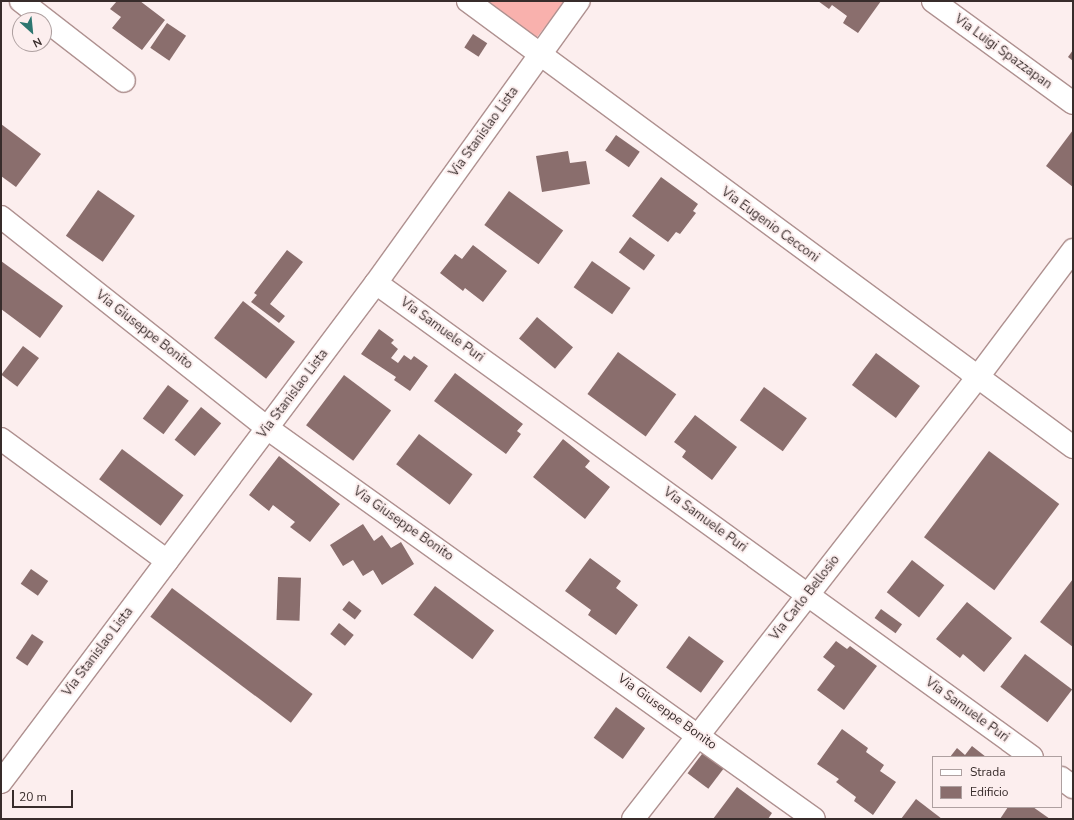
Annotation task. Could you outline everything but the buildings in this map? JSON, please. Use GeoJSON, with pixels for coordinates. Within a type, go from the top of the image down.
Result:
{"type":"FeatureCollection","features":[{"type":"Feature","properties":{"kind":"street"},"geometry":{"type":"LineString","coordinates":[[21,1],[124,81]]}},
{"type":"Feature","properties":{"kind":"street","name":"Via Eugenio Cecconi"},"geometry":{"type":"LineString","coordinates":[[468,1],[977,378],[1073,447]]}},
{"type":"Feature","properties":{"kind":"street","name":"Via Stanislao Lista"},"geometry":{"type":"LineString","coordinates":[[1,782],[376,283],[579,1]]}},
{"type":"Feature","properties":{"kind":"street","name":"Via Luigi Spazzapan"},"geometry":{"type":"LineString","coordinates":[[933,1],[1073,103]]}},
{"type":"Feature","properties":{"kind":"street","name":"Via Giuseppe Bonito"},"geometry":{"type":"LineString","coordinates":[[1,217],[267,428],[698,734],[814,819]]}},
{"type":"Feature","properties":{"kind":"street","name":"Via Carlo Bellosio"},"geometry":{"type":"LineString","coordinates":[[633,819],[977,378],[1073,250]]}},
{"type":"Feature","properties":{"kind":"street","name":"Via Samuele Puri"},"geometry":{"type":"LineString","coordinates":[[376,283],[1031,756]]}},
{"type":"Feature","properties":{"kind":"street"},"geometry":{"type":"LineString","coordinates":[[1,439],[167,561]]}},
{"type":"Feature","properties":{"kind":"street"},"geometry":{"type":"LineString","coordinates":[[1062,779],[1073,787]]}},
{"type":"Feature","properties":{"kind":"shaded area"},"geometry":{"type":"Polygon","coordinates":[[[481,1],[565,1],[534,41],[481,1]]]}}]}
